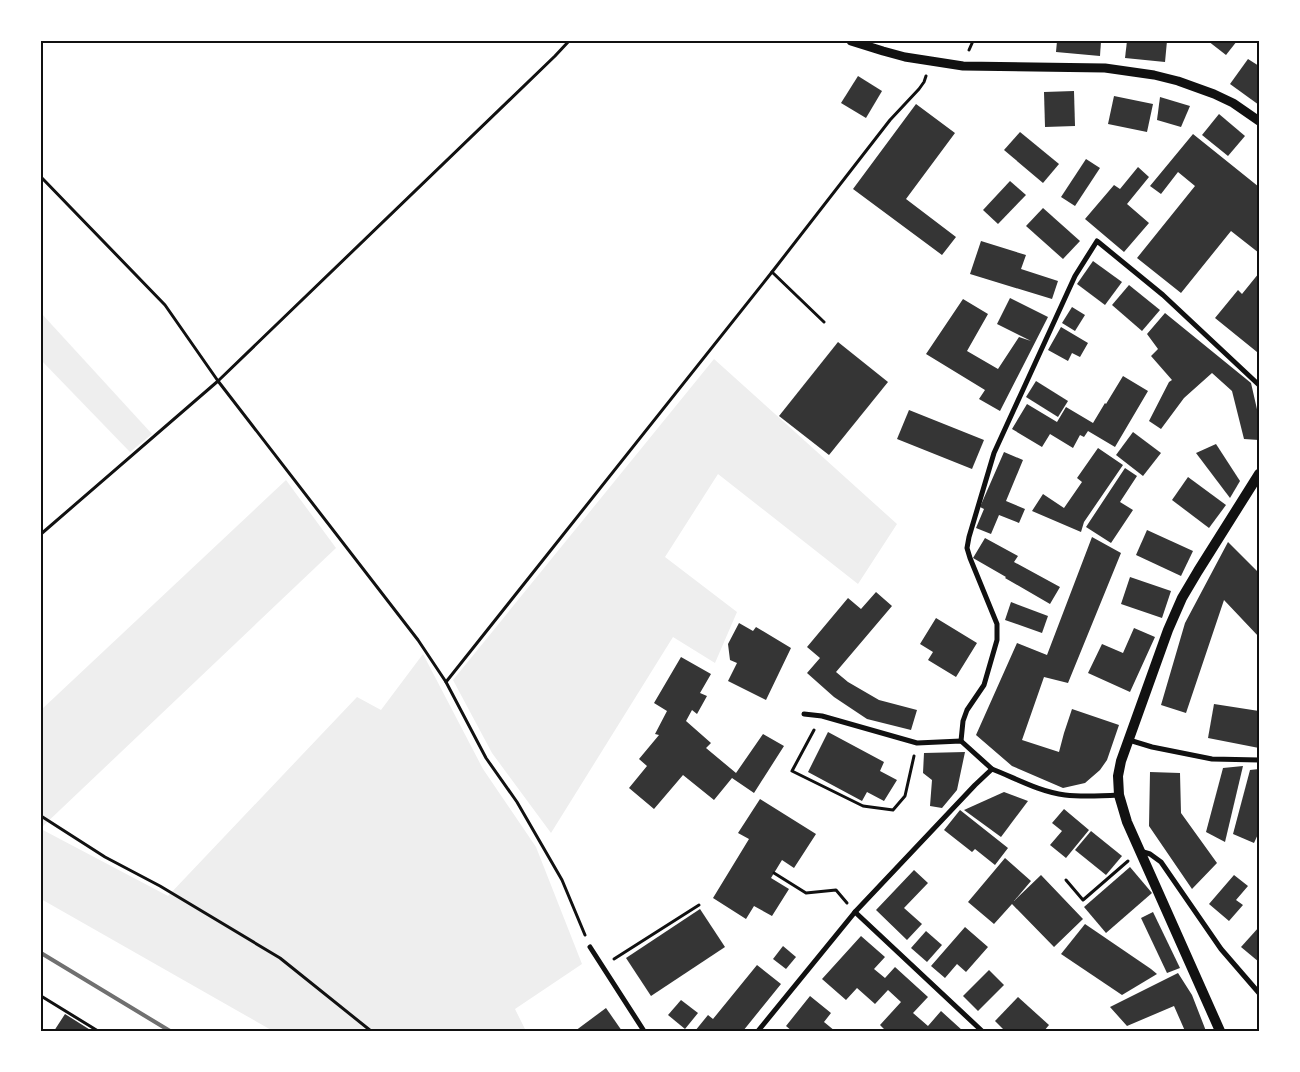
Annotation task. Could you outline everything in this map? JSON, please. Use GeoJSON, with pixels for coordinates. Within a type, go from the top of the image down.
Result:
{"type":"FeatureCollection","features":[{"type":"Feature","properties":{"kind":"main road"},"geometry":{"type":"LineString","coordinates":[[1220,1031],[1127,822],[1119,795],[1118,776],[1121,762],[1168,630],[1182,598],[1259,474]]}},
{"type":"Feature","properties":{"kind":"street"},"geometry":{"type":"LineString","coordinates":[[851,41],[883,52],[963,66],[1105,68],[1146,73],[1184,83],[1214,94],[1233,103],[1259,121]]}},
{"type":"Feature","properties":{"kind":"street"},"geometry":{"type":"LineString","coordinates":[[961,741],[963,721],[967,710],[984,686],[997,640],[997,624],[967,548],[969,537],[994,453],[1075,276],[1097,241],[1163,295],[1259,385]]}},
{"type":"Feature","properties":{"kind":"street"},"geometry":{"type":"LineString","coordinates":[[804,714],[822,716],[917,743],[961,741],[992,769],[1048,792],[1083,796],[1119,795]]}},
{"type":"Feature","properties":{"kind":"street"},"geometry":{"type":"LineString","coordinates":[[1129,740],[1152,747],[1212,758],[1259,760]]}},
{"type":"Feature","properties":{"kind":"street"},"geometry":{"type":"LineString","coordinates":[[758,1031],[855,912],[992,769]]}},
{"type":"Feature","properties":{"kind":"street"},"geometry":{"type":"LineString","coordinates":[[1140,851],[1150,854],[1161,862],[1221,950],[1259,993]]}},
{"type":"Feature","properties":{"kind":"street"},"geometry":{"type":"LineString","coordinates":[[855,912],[982,1031]]}},
{"type":"Feature","properties":{"kind":"street"},"geometry":{"type":"LineString","coordinates":[[590,947],[644,1031]]}},
{"type":"Feature","properties":{"kind":"path"},"geometry":{"type":"LineString","coordinates":[[41,534],[218,381],[569,41]]}},
{"type":"Feature","properties":{"kind":"path"},"geometry":{"type":"LineString","coordinates":[[446,682],[772,272],[890,120],[924,82],[931,61]]}},
{"type":"Feature","properties":{"kind":"path"},"geometry":{"type":"LineString","coordinates":[[41,178],[165,305],[218,381],[418,640],[446,682],[486,758],[517,802],[562,880],[590,947]]}},
{"type":"Feature","properties":{"kind":"path"},"geometry":{"type":"LineString","coordinates":[[772,272],[824,322]]}},
{"type":"Feature","properties":{"kind":"path"},"geometry":{"type":"LineString","coordinates":[[822,716],[792,771],[863,806],[893,810],[905,796],[917,743]]}},
{"type":"Feature","properties":{"kind":"path"},"geometry":{"type":"LineString","coordinates":[[41,816],[105,857],[160,886],[280,958],[371,1031]]}},
{"type":"Feature","properties":{"kind":"path"},"geometry":{"type":"LineString","coordinates":[[1066,880],[1083,900],[1140,851]]}},
{"type":"Feature","properties":{"kind":"path"},"geometry":{"type":"LineString","coordinates":[[774,873],[806,893],[836,890],[855,912]]}},
{"type":"Feature","properties":{"kind":"path"},"geometry":{"type":"LineString","coordinates":[[603,966],[699,905]]}},
{"type":"Feature","properties":{"kind":"path"},"geometry":{"type":"LineString","coordinates":[[41,996],[98,1031]]}},
{"type":"Feature","properties":{"kind":"shaded area"},"geometry":{"type":"Polygon","coordinates":[[[41,313],[152,434],[130,452],[41,360],[41,313]]]}},
{"type":"Feature","properties":{"kind":"shaded area"},"geometry":{"type":"Polygon","coordinates":[[[714,359],[897,524],[858,584],[718,474],[665,557],[737,612],[715,663],[673,637],[551,833],[492,753],[453,680],[714,359]]]}},
{"type":"Feature","properties":{"kind":"shaded area"},"geometry":{"type":"Polygon","coordinates":[[[286,480],[336,548],[41,828],[41,710],[286,480]]]}},
{"type":"Feature","properties":{"kind":"shaded area"},"geometry":{"type":"Polygon","coordinates":[[[423,654],[483,769],[536,847],[582,964],[515,1009],[526,1031],[273,1031],[41,899],[41,829],[168,896],[357,697],[381,710],[423,654]]]}},
{"type":"Feature","properties":{"kind":"building"},"geometry":{"type":"Polygon","coordinates":[[[1057,41],[1101,41],[1100,56],[1056,52],[1057,41]]]}},
{"type":"Feature","properties":{"kind":"building"},"geometry":{"type":"Polygon","coordinates":[[[1127,41],[1167,41],[1165,62],[1125,58],[1127,41]]]}},
{"type":"Feature","properties":{"kind":"building"},"geometry":{"type":"Polygon","coordinates":[[[1208,41],[1237,41],[1226,55],[1208,41]]]}},
{"type":"Feature","properties":{"kind":"building"},"geometry":{"type":"Polygon","coordinates":[[[1248,59],[1259,66],[1259,105],[1230,84],[1248,59]]]}},
{"type":"Feature","properties":{"kind":"building"},"geometry":{"type":"Polygon","coordinates":[[[858,76],[882,91],[866,118],[841,103],[858,76]]]}},
{"type":"Feature","properties":{"kind":"building"},"geometry":{"type":"Polygon","coordinates":[[[1074,91],[1075,126],[1045,127],[1044,92],[1074,91]]]}},
{"type":"Feature","properties":{"kind":"building"},"geometry":{"type":"Polygon","coordinates":[[[1114,96],[1153,104],[1147,132],[1108,124],[1114,96]]]}},
{"type":"Feature","properties":{"kind":"building"},"geometry":{"type":"Polygon","coordinates":[[[1160,97],[1190,106],[1181,127],[1157,120],[1160,97]]]}},
{"type":"Feature","properties":{"kind":"building"},"geometry":{"type":"Polygon","coordinates":[[[916,104],[955,133],[906,199],[956,237],[942,255],[853,189],[916,104]]]}},
{"type":"Feature","properties":{"kind":"building"},"geometry":{"type":"Polygon","coordinates":[[[1219,114],[1245,136],[1228,156],[1202,135],[1219,114]]]}},
{"type":"Feature","properties":{"kind":"building"},"geometry":{"type":"Polygon","coordinates":[[[1020,132],[1059,164],[1043,183],[1004,150],[1020,132]]]}},
{"type":"Feature","properties":{"kind":"building"},"geometry":{"type":"Polygon","coordinates":[[[1193,134],[1259,187],[1259,253],[1231,231],[1181,293],[1137,258],[1195,186],[1178,172],[1161,194],[1150,186],[1193,134]]]}},
{"type":"Feature","properties":{"kind":"building"},"geometry":{"type":"Polygon","coordinates":[[[1086,159],[1100,168],[1075,206],[1061,197],[1086,159]]]}},
{"type":"Feature","properties":{"kind":"building"},"geometry":{"type":"Polygon","coordinates":[[[1138,167],[1149,177],[1127,204],[1149,223],[1124,252],[1085,219],[1114,185],[1120,189],[1138,167]]]}},
{"type":"Feature","properties":{"kind":"building"},"geometry":{"type":"Polygon","coordinates":[[[1010,181],[1026,195],[998,224],[983,210],[1010,181]]]}},
{"type":"Feature","properties":{"kind":"building"},"geometry":{"type":"Polygon","coordinates":[[[1043,208],[1080,241],[1063,259],[1026,226],[1043,208]]]}},
{"type":"Feature","properties":{"kind":"building"},"geometry":{"type":"Polygon","coordinates":[[[981,241],[1026,255],[1021,269],[1058,281],[1052,299],[970,274],[981,241]]]}},
{"type":"Feature","properties":{"kind":"building"},"geometry":{"type":"Polygon","coordinates":[[[1093,261],[1122,282],[1105,305],[1077,284],[1093,261]]]}},
{"type":"Feature","properties":{"kind":"building"},"geometry":{"type":"Polygon","coordinates":[[[1259,273],[1259,350],[1257,352],[1215,318],[1238,290],[1242,294],[1259,273]]]}},
{"type":"Feature","properties":{"kind":"building"},"geometry":{"type":"Polygon","coordinates":[[[1129,285],[1160,310],[1142,331],[1112,305],[1129,285]]]}},
{"type":"Feature","properties":{"kind":"building"},"geometry":{"type":"Polygon","coordinates":[[[1010,298],[1048,317],[1000,411],[979,399],[985,390],[926,354],[963,299],[988,314],[967,351],[998,369],[1019,337],[1031,341],[997,324],[1010,298]]]}},
{"type":"Feature","properties":{"kind":"building"},"geometry":{"type":"Polygon","coordinates":[[[1072,307],[1085,315],[1075,331],[1062,323],[1072,307]]]}},
{"type":"Feature","properties":{"kind":"building"},"geometry":{"type":"Polygon","coordinates":[[[1165,313],[1251,383],[1259,418],[1259,440],[1244,439],[1232,391],[1212,373],[1184,398],[1161,429],[1149,421],[1169,382],[1172,380],[1151,356],[1158,349],[1147,334],[1165,313]]]}},
{"type":"Feature","properties":{"kind":"building"},"geometry":{"type":"Polygon","coordinates":[[[1061,327],[1088,343],[1080,357],[1072,353],[1068,361],[1048,350],[1061,327]]]}},
{"type":"Feature","properties":{"kind":"building"},"geometry":{"type":"Polygon","coordinates":[[[838,342],[888,382],[829,455],[779,416],[838,342]]]}},
{"type":"Feature","properties":{"kind":"building"},"geometry":{"type":"Polygon","coordinates":[[[1123,376],[1148,391],[1115,447],[1088,431],[1084,437],[1080,435],[1073,448],[1050,434],[1042,447],[1012,429],[1027,404],[1057,422],[1066,407],[1093,423],[1123,376]]]}},
{"type":"Feature","properties":{"kind":"building"},"geometry":{"type":"Polygon","coordinates":[[[1036,381],[1068,401],[1058,417],[1026,397],[1036,381]]]}},
{"type":"Feature","properties":{"kind":"building"},"geometry":{"type":"Polygon","coordinates":[[[909,410],[984,440],[972,469],[897,439],[909,410]]]}},
{"type":"Feature","properties":{"kind":"building"},"geometry":{"type":"Polygon","coordinates":[[[1133,432],[1161,453],[1143,476],[1116,455],[1133,432]]]}},
{"type":"Feature","properties":{"kind":"building"},"geometry":{"type":"Polygon","coordinates":[[[1216,444],[1240,481],[1230,498],[1196,453],[1216,444]]]}},
{"type":"Feature","properties":{"kind":"building"},"geometry":{"type":"Polygon","coordinates":[[[1098,448],[1123,465],[1084,522],[1081,532],[1032,511],[1043,494],[1064,508],[1082,482],[1077,478],[1098,448]]]}},
{"type":"Feature","properties":{"kind":"building"},"geometry":{"type":"Polygon","coordinates":[[[1004,452],[1023,460],[1006,501],[1025,509],[1019,523],[999,515],[991,534],[976,528],[984,509],[980,507],[1004,452]]]}},
{"type":"Feature","properties":{"kind":"building"},"geometry":{"type":"Polygon","coordinates":[[[1125,468],[1137,476],[1120,502],[1133,510],[1111,543],[1086,527],[1125,468]]]}},
{"type":"Feature","properties":{"kind":"building"},"geometry":{"type":"Polygon","coordinates":[[[1188,477],[1226,505],[1209,528],[1172,500],[1188,477]]]}},
{"type":"Feature","properties":{"kind":"building"},"geometry":{"type":"Polygon","coordinates":[[[1147,530],[1193,551],[1181,576],[1136,555],[1147,530]]]}},
{"type":"Feature","properties":{"kind":"building"},"geometry":{"type":"Polygon","coordinates":[[[1092,537],[1121,553],[1068,683],[1044,677],[1022,740],[1059,752],[1072,709],[1119,725],[1107,760],[1100,770],[1085,783],[1063,788],[1012,766],[976,735],[1017,643],[1047,655],[1092,537]]]}},
{"type":"Feature","properties":{"kind":"building"},"geometry":{"type":"Polygon","coordinates":[[[985,538],[1018,556],[1014,562],[1060,587],[1050,604],[973,558],[985,538]]]}},
{"type":"Feature","properties":{"kind":"building"},"geometry":{"type":"Polygon","coordinates":[[[1228,542],[1259,573],[1259,637],[1224,600],[1186,713],[1161,705],[1185,623],[1228,542]]]}},
{"type":"Feature","properties":{"kind":"building"},"geometry":{"type":"Polygon","coordinates":[[[1130,577],[1171,591],[1162,618],[1121,604],[1130,577]]]}},
{"type":"Feature","properties":{"kind":"building"},"geometry":{"type":"Polygon","coordinates":[[[876,592],[892,606],[836,672],[848,682],[879,700],[917,710],[911,730],[867,719],[834,697],[807,673],[820,658],[807,647],[848,598],[861,609],[876,592]]]}},
{"type":"Feature","properties":{"kind":"building"},"geometry":{"type":"Polygon","coordinates":[[[1011,602],[1048,616],[1042,633],[1005,620],[1011,602]]]}},
{"type":"Feature","properties":{"kind":"building"},"geometry":{"type":"Polygon","coordinates":[[[936,618],[977,643],[956,677],[928,660],[933,652],[920,644],[936,618]]]}},
{"type":"Feature","properties":{"kind":"building"},"geometry":{"type":"Polygon","coordinates":[[[739,623],[753,631],[756,627],[791,648],[766,700],[728,681],[737,663],[730,660],[728,644],[739,623]]]}},
{"type":"Feature","properties":{"kind":"building"},"geometry":{"type":"Polygon","coordinates":[[[1134,628],[1155,637],[1130,692],[1088,673],[1102,644],[1123,653],[1134,628]]]}},
{"type":"Feature","properties":{"kind":"building"},"geometry":{"type":"Polygon","coordinates":[[[681,657],[711,674],[700,693],[707,696],[697,714],[692,710],[686,721],[711,743],[706,748],[736,773],[763,734],[784,746],[754,793],[732,778],[714,800],[683,775],[654,809],[629,788],[647,766],[639,759],[659,735],[655,734],[667,711],[654,703],[681,657]]]}},
{"type":"Feature","properties":{"kind":"building"},"geometry":{"type":"Polygon","coordinates":[[[1214,704],[1259,711],[1259,748],[1208,738],[1214,704]]]}},
{"type":"Feature","properties":{"kind":"building"},"geometry":{"type":"Polygon","coordinates":[[[828,732],[884,762],[880,771],[897,780],[884,801],[867,792],[862,801],[808,772],[828,732]]]}},
{"type":"Feature","properties":{"kind":"building"},"geometry":{"type":"Polygon","coordinates":[[[965,752],[957,790],[942,808],[930,806],[932,780],[923,773],[924,753],[965,752]]]}},
{"type":"Feature","properties":{"kind":"building"},"geometry":{"type":"Polygon","coordinates":[[[1243,766],[1225,842],[1206,832],[1223,768],[1243,766]]]}},
{"type":"Feature","properties":{"kind":"building"},"geometry":{"type":"Polygon","coordinates":[[[1259,769],[1259,832],[1254,843],[1233,834],[1250,770],[1259,769]]]}},
{"type":"Feature","properties":{"kind":"building"},"geometry":{"type":"Polygon","coordinates":[[[1150,772],[1180,773],[1181,813],[1217,863],[1192,889],[1149,826],[1150,772]]]}},
{"type":"Feature","properties":{"kind":"building"},"geometry":{"type":"Polygon","coordinates":[[[1004,792],[1028,801],[1001,837],[964,810],[1004,792]]]}},
{"type":"Feature","properties":{"kind":"building"},"geometry":{"type":"Polygon","coordinates":[[[760,799],[816,834],[794,868],[782,860],[771,878],[789,889],[772,916],[754,906],[746,919],[713,898],[749,839],[738,833],[760,799]]]}},
{"type":"Feature","properties":{"kind":"building"},"geometry":{"type":"Polygon","coordinates":[[[1064,809],[1089,830],[1066,858],[1050,845],[1062,831],[1052,823],[1064,809]]]}},
{"type":"Feature","properties":{"kind":"building"},"geometry":{"type":"Polygon","coordinates":[[[960,810],[1008,848],[995,865],[975,849],[972,852],[944,830],[960,810]]]}},
{"type":"Feature","properties":{"kind":"building"},"geometry":{"type":"Polygon","coordinates":[[[1091,831],[1122,856],[1106,875],[1075,850],[1091,831]]]}},
{"type":"Feature","properties":{"kind":"building"},"geometry":{"type":"Polygon","coordinates":[[[1005,858],[1031,881],[1014,901],[1041,875],[1083,919],[1054,947],[1012,904],[994,924],[968,902],[1005,858]]]}},
{"type":"Feature","properties":{"kind":"building"},"geometry":{"type":"Polygon","coordinates":[[[1130,867],[1152,893],[1106,933],[1084,907],[1130,867]]]}},
{"type":"Feature","properties":{"kind":"building"},"geometry":{"type":"Polygon","coordinates":[[[914,870],[928,883],[904,908],[922,924],[907,940],[876,910],[914,870]]]}},
{"type":"Feature","properties":{"kind":"building"},"geometry":{"type":"Polygon","coordinates":[[[1234,875],[1248,886],[1236,900],[1243,905],[1229,921],[1209,904],[1234,875]]]}},
{"type":"Feature","properties":{"kind":"building"},"geometry":{"type":"Polygon","coordinates":[[[700,909],[725,947],[651,996],[626,958],[700,909]]]}},
{"type":"Feature","properties":{"kind":"building"},"geometry":{"type":"Polygon","coordinates":[[[1153,912],[1180,968],[1167,973],[1141,918],[1153,912]]]}},
{"type":"Feature","properties":{"kind":"building"},"geometry":{"type":"Polygon","coordinates":[[[1085,924],[1157,974],[1122,995],[1061,954],[1085,924]]]}},
{"type":"Feature","properties":{"kind":"building"},"geometry":{"type":"Polygon","coordinates":[[[965,927],[988,947],[966,972],[957,964],[945,978],[931,966],[965,927]]]}},
{"type":"Feature","properties":{"kind":"building"},"geometry":{"type":"Polygon","coordinates":[[[1259,927],[1259,962],[1241,947],[1259,927]]]}},
{"type":"Feature","properties":{"kind":"building"},"geometry":{"type":"Polygon","coordinates":[[[926,931],[942,945],[927,962],[911,948],[926,931]]]}},
{"type":"Feature","properties":{"kind":"building"},"geometry":{"type":"Polygon","coordinates":[[[861,936],[885,957],[874,969],[885,978],[895,967],[928,997],[913,1013],[928,1026],[941,1011],[963,1031],[886,1031],[880,1025],[901,1002],[888,990],[875,1004],[857,988],[846,1000],[822,979],[861,936]]]}},
{"type":"Feature","properties":{"kind":"building"},"geometry":{"type":"Polygon","coordinates":[[[783,946],[796,957],[786,969],[773,959],[783,946]]]}},
{"type":"Feature","properties":{"kind":"building"},"geometry":{"type":"Polygon","coordinates":[[[757,965],[781,984],[743,1031],[695,1031],[708,1015],[713,1019],[757,965]]]}},
{"type":"Feature","properties":{"kind":"building"},"geometry":{"type":"Polygon","coordinates":[[[989,970],[1004,985],[978,1011],[963,996],[989,970]]]}},
{"type":"Feature","properties":{"kind":"building"},"geometry":{"type":"Polygon","coordinates":[[[1178,973],[1192,995],[1206,1031],[1185,1031],[1174,1006],[1127,1026],[1110,1007],[1178,973]]]}},
{"type":"Feature","properties":{"kind":"building"},"geometry":{"type":"Polygon","coordinates":[[[810,996],[831,1013],[824,1022],[835,1031],[792,1031],[786,1026],[810,996]]]}},
{"type":"Feature","properties":{"kind":"building"},"geometry":{"type":"Polygon","coordinates":[[[1018,997],[1049,1025],[1044,1031],[1005,1031],[995,1021],[1018,997]]]}},
{"type":"Feature","properties":{"kind":"building"},"geometry":{"type":"Polygon","coordinates":[[[681,1000],[698,1013],[685,1029],[668,1015],[681,1000]]]}},
{"type":"Feature","properties":{"kind":"building"},"geometry":{"type":"Polygon","coordinates":[[[606,1008],[622,1031],[575,1031],[606,1008]]]}},
{"type":"Feature","properties":{"kind":"building"},"geometry":{"type":"Polygon","coordinates":[[[65,1014],[84,1026],[92,1031],[54,1031],[65,1014]]]}},
{"type":"Feature","properties":{"kind":"railway"},"geometry":{"type":"LineString","coordinates":[[41,953],[170,1031]]}}]}
